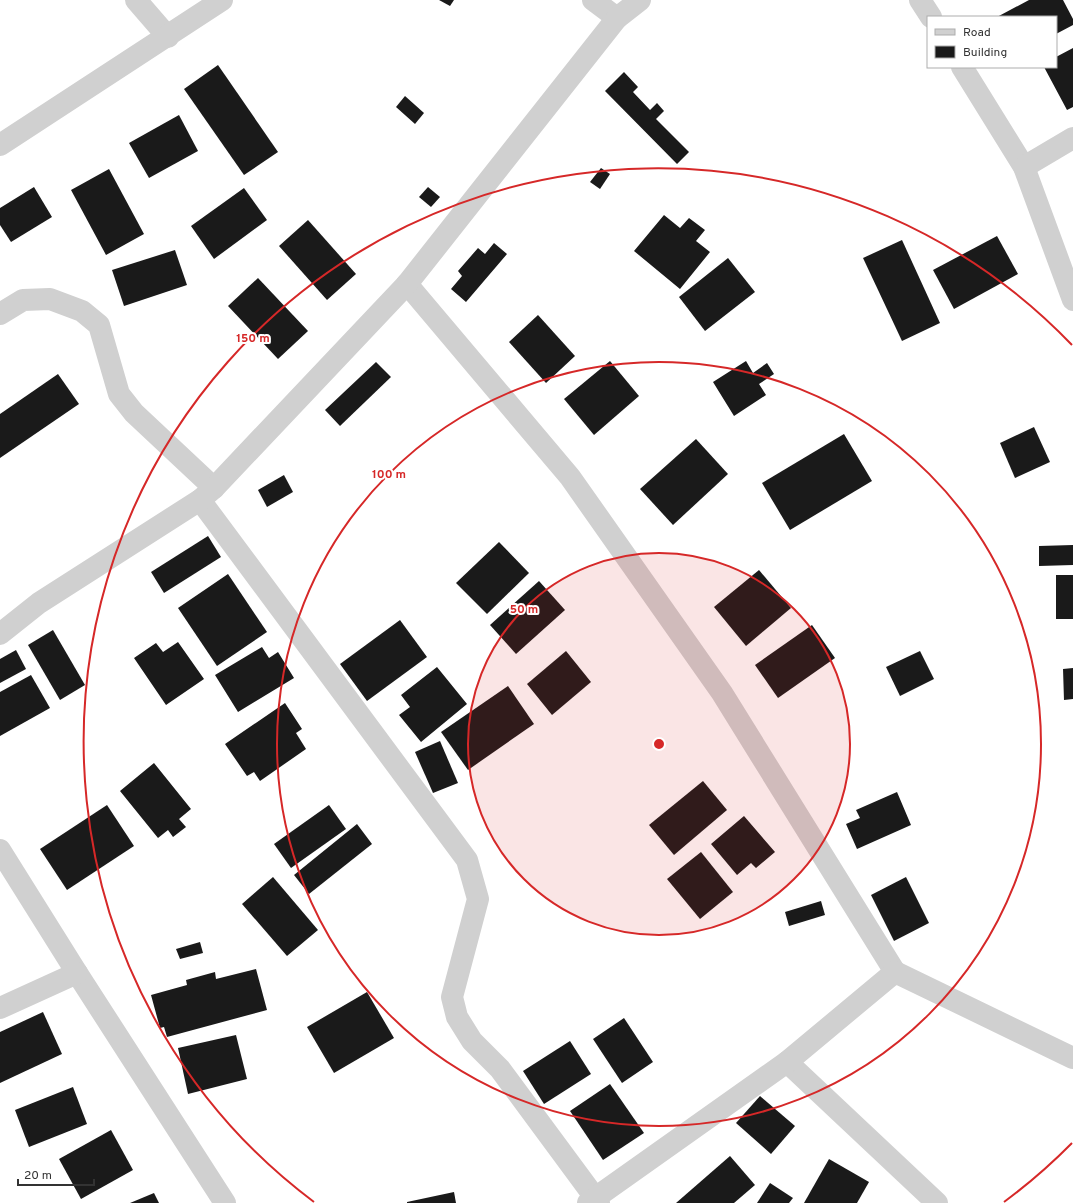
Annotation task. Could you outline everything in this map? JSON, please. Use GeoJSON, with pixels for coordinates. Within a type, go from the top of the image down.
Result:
{"type":"FeatureCollection","features":[{"type":"Feature","properties":{"kind":"street"},"geometry":{"type":"LineString","coordinates":[[136,0],[168,37]]}},
{"type":"Feature","properties":{"kind":"street"},"geometry":{"type":"LineString","coordinates":[[0,145],[168,37],[222,0]]}},
{"type":"Feature","properties":{"kind":"street"},"geometry":{"type":"LineString","coordinates":[[593,0],[617,18]]}},
{"type":"Feature","properties":{"kind":"street"},"geometry":{"type":"LineString","coordinates":[[0,634],[39,603],[207,494],[407,284],[617,18],[640,0]]}},
{"type":"Feature","properties":{"kind":"street"},"geometry":{"type":"LineString","coordinates":[[920,0],[930,16]]}},
{"type":"Feature","properties":{"kind":"street"},"geometry":{"type":"LineString","coordinates":[[963,68],[1024,167],[1073,300]]}},
{"type":"Feature","properties":{"kind":"street"},"geometry":{"type":"LineString","coordinates":[[1024,167],[1073,138]]}},
{"type":"Feature","properties":{"kind":"street"},"geometry":{"type":"LineString","coordinates":[[407,284],[570,477],[722,694],[895,972],[1073,1058]]}},
{"type":"Feature","properties":{"kind":"street"},"geometry":{"type":"LineString","coordinates":[[0,314],[23,300],[50,299],[82,311],[99,325],[119,394],[134,413],[207,494],[467,860],[478,899],[452,997],[457,1017],[472,1041],[500,1069],[594,1201],[787,1062],[895,972]]}},
{"type":"Feature","properties":{"kind":"street"},"geometry":{"type":"LineString","coordinates":[[0,850],[225,1203]]}},
{"type":"Feature","properties":{"kind":"street"},"geometry":{"type":"LineString","coordinates":[[0,1008],[77,973]]}},
{"type":"Feature","properties":{"kind":"street"},"geometry":{"type":"LineString","coordinates":[[787,1062],[937,1203]]}},
{"type":"Feature","properties":{"kind":"building"},"geometry":{"type":"Polygon","coordinates":[[[439,0],[454,0],[450,6],[439,0]]]}},
{"type":"Feature","properties":{"kind":"building"},"geometry":{"type":"Polygon","coordinates":[[[1029,0],[1063,0],[1073,19],[1073,25],[1057,33],[1057,16],[999,16],[1029,0]]]}},
{"type":"Feature","properties":{"kind":"building"},"geometry":{"type":"Polygon","coordinates":[[[1073,48],[1073,107],[1067,110],[1045,68],[1057,68],[1057,56],[1073,48]]]}},
{"type":"Feature","properties":{"kind":"building"},"geometry":{"type":"Polygon","coordinates":[[[218,65],[278,152],[244,175],[184,89],[218,65]]]}},
{"type":"Feature","properties":{"kind":"building"},"geometry":{"type":"Polygon","coordinates":[[[624,72],[638,87],[633,92],[650,110],[657,103],[664,111],[656,119],[689,152],[677,164],[605,91],[624,72]]]}},
{"type":"Feature","properties":{"kind":"building"},"geometry":{"type":"Polygon","coordinates":[[[405,96],[424,113],[415,124],[396,107],[405,96]]]}},
{"type":"Feature","properties":{"kind":"building"},"geometry":{"type":"Polygon","coordinates":[[[179,115],[198,151],[149,178],[129,143],[179,115]]]}},
{"type":"Feature","properties":{"kind":"building"},"geometry":{"type":"Polygon","coordinates":[[[601,168],[610,174],[600,189],[590,182],[601,168]]]}},
{"type":"Feature","properties":{"kind":"building"},"geometry":{"type":"Polygon","coordinates":[[[109,169],[144,234],[106,255],[71,190],[109,169]]]}},
{"type":"Feature","properties":{"kind":"building"},"geometry":{"type":"Polygon","coordinates":[[[34,187],[52,217],[11,242],[0,225],[0,208],[34,187]]]}},
{"type":"Feature","properties":{"kind":"building"},"geometry":{"type":"Polygon","coordinates":[[[428,187],[440,197],[431,207],[419,197],[428,187]]]}},
{"type":"Feature","properties":{"kind":"building"},"geometry":{"type":"Polygon","coordinates":[[[244,188],[267,220],[214,259],[191,226],[244,188]]]}},
{"type":"Feature","properties":{"kind":"building"},"geometry":{"type":"Polygon","coordinates":[[[664,215],[680,228],[689,218],[705,230],[696,241],[710,252],[680,289],[634,251],[664,215]]]}},
{"type":"Feature","properties":{"kind":"building"},"geometry":{"type":"Polygon","coordinates":[[[308,220],[356,274],[327,300],[279,246],[308,220]]]}},
{"type":"Feature","properties":{"kind":"building"},"geometry":{"type":"Polygon","coordinates":[[[997,236],[1018,274],[954,309],[933,270],[997,236]]]}},
{"type":"Feature","properties":{"kind":"building"},"geometry":{"type":"Polygon","coordinates":[[[902,240],[940,323],[902,341],[863,258],[902,240]]]}},
{"type":"Feature","properties":{"kind":"building"},"geometry":{"type":"Polygon","coordinates":[[[494,243],[507,254],[466,302],[451,289],[462,276],[458,271],[478,248],[485,254],[494,243]]]}},
{"type":"Feature","properties":{"kind":"building"},"geometry":{"type":"Polygon","coordinates":[[[175,250],[187,285],[124,306],[112,270],[175,250]]]}},
{"type":"Feature","properties":{"kind":"building"},"geometry":{"type":"Polygon","coordinates":[[[728,258],[755,292],[705,331],[679,297],[728,258]]]}},
{"type":"Feature","properties":{"kind":"building"},"geometry":{"type":"Polygon","coordinates":[[[258,278],[308,331],[278,359],[228,306],[258,278]]]}},
{"type":"Feature","properties":{"kind":"building"},"geometry":{"type":"Polygon","coordinates":[[[538,315],[575,356],[546,383],[509,342],[538,315]]]}},
{"type":"Feature","properties":{"kind":"building"},"geometry":{"type":"Polygon","coordinates":[[[610,361],[639,396],[594,435],[564,399],[610,361]]]}},
{"type":"Feature","properties":{"kind":"building"},"geometry":{"type":"Polygon","coordinates":[[[746,361],[753,373],[767,363],[774,374],[759,384],[766,395],[734,416],[713,382],[746,361]]]}},
{"type":"Feature","properties":{"kind":"building"},"geometry":{"type":"Polygon","coordinates":[[[376,362],[391,377],[340,426],[325,410],[376,362]]]}},
{"type":"Feature","properties":{"kind":"building"},"geometry":{"type":"Polygon","coordinates":[[[58,374],[79,404],[0,458],[0,414],[58,374]]]}},
{"type":"Feature","properties":{"kind":"building"},"geometry":{"type":"Polygon","coordinates":[[[1034,427],[1050,462],[1015,478],[1000,443],[1034,427]]]}},
{"type":"Feature","properties":{"kind":"building"},"geometry":{"type":"Polygon","coordinates":[[[844,434],[872,481],[790,530],[762,483],[844,434]]]}},
{"type":"Feature","properties":{"kind":"building"},"geometry":{"type":"Polygon","coordinates":[[[696,439],[728,474],[673,525],[640,489],[696,439]]]}},
{"type":"Feature","properties":{"kind":"building"},"geometry":{"type":"Polygon","coordinates":[[[284,475],[293,492],[267,507],[258,490],[284,475]]]}},
{"type":"Feature","properties":{"kind":"building"},"geometry":{"type":"Polygon","coordinates":[[[208,536],[221,557],[164,593],[151,572],[208,536]]]}},
{"type":"Feature","properties":{"kind":"building"},"geometry":{"type":"Polygon","coordinates":[[[499,542],[529,573],[487,614],[456,583],[499,542]]]}},
{"type":"Feature","properties":{"kind":"building"},"geometry":{"type":"Polygon","coordinates":[[[1073,545],[1073,565],[1039,566],[1039,546],[1073,545]]]}},
{"type":"Feature","properties":{"kind":"building"},"geometry":{"type":"Polygon","coordinates":[[[759,570],[791,608],[746,646],[714,607],[759,570]]]}},
{"type":"Feature","properties":{"kind":"building"},"geometry":{"type":"Polygon","coordinates":[[[228,574],[267,632],[217,666],[178,608],[228,574]]]}},
{"type":"Feature","properties":{"kind":"building"},"geometry":{"type":"Polygon","coordinates":[[[1056,575],[1073,575],[1073,619],[1056,619],[1056,575]]]}},
{"type":"Feature","properties":{"kind":"building"},"geometry":{"type":"Polygon","coordinates":[[[539,581],[565,610],[516,654],[490,625],[539,581]]]}},
{"type":"Feature","properties":{"kind":"building"},"geometry":{"type":"Polygon","coordinates":[[[400,620],[427,657],[367,701],[340,664],[400,620]]]}},
{"type":"Feature","properties":{"kind":"building"},"geometry":{"type":"Polygon","coordinates":[[[812,625],[835,658],[778,698],[755,665],[812,625]]]}},
{"type":"Feature","properties":{"kind":"building"},"geometry":{"type":"Polygon","coordinates":[[[53,630],[85,685],[60,700],[28,645],[53,630]]]}},
{"type":"Feature","properties":{"kind":"building"},"geometry":{"type":"Polygon","coordinates":[[[178,642],[204,679],[166,705],[134,658],[156,643],[163,652],[178,642]]]}},
{"type":"Feature","properties":{"kind":"building"},"geometry":{"type":"Polygon","coordinates":[[[262,647],[269,658],[278,652],[294,678],[238,712],[215,675],[262,647]]]}},
{"type":"Feature","properties":{"kind":"building"},"geometry":{"type":"Polygon","coordinates":[[[16,650],[26,669],[0,683],[0,659],[16,650]]]}},
{"type":"Feature","properties":{"kind":"building"},"geometry":{"type":"Polygon","coordinates":[[[566,651],[591,682],[552,715],[527,684],[566,651]]]}},
{"type":"Feature","properties":{"kind":"building"},"geometry":{"type":"Polygon","coordinates":[[[920,651],[934,679],[900,696],[886,667],[920,651]]]}},
{"type":"Feature","properties":{"kind":"building"},"geometry":{"type":"Polygon","coordinates":[[[437,667],[467,704],[421,742],[399,715],[410,707],[401,695],[437,667]]]}},
{"type":"Feature","properties":{"kind":"building"},"geometry":{"type":"Polygon","coordinates":[[[1073,668],[1073,699],[1064,700],[1063,669],[1073,668]]]}},
{"type":"Feature","properties":{"kind":"building"},"geometry":{"type":"Polygon","coordinates":[[[31,675],[50,708],[0,736],[0,692],[31,675]]]}},
{"type":"Feature","properties":{"kind":"building"},"geometry":{"type":"Polygon","coordinates":[[[508,686],[534,724],[468,770],[441,732],[508,686]]]}},
{"type":"Feature","properties":{"kind":"building"},"geometry":{"type":"Polygon","coordinates":[[[285,703],[302,729],[296,733],[306,749],[260,781],[254,772],[247,776],[225,744],[285,703]]]}},
{"type":"Feature","properties":{"kind":"building"},"geometry":{"type":"Polygon","coordinates":[[[440,741],[458,783],[433,793],[415,752],[440,741]]]}},
{"type":"Feature","properties":{"kind":"building"},"geometry":{"type":"Polygon","coordinates":[[[154,763],[191,809],[179,819],[186,827],[173,837],[168,830],[158,838],[120,791],[154,763]]]}},
{"type":"Feature","properties":{"kind":"building"},"geometry":{"type":"Polygon","coordinates":[[[703,781],[727,810],[674,855],[649,825],[703,781]]]}},
{"type":"Feature","properties":{"kind":"building"},"geometry":{"type":"Polygon","coordinates":[[[897,792],[911,825],[857,849],[846,824],[860,818],[856,810],[897,792]]]}},
{"type":"Feature","properties":{"kind":"building"},"geometry":{"type":"Polygon","coordinates":[[[107,805],[134,846],[67,890],[40,849],[107,805]]]}},
{"type":"Feature","properties":{"kind":"building"},"geometry":{"type":"Polygon","coordinates":[[[329,805],[346,829],[291,868],[274,844],[329,805]]]}},
{"type":"Feature","properties":{"kind":"building"},"geometry":{"type":"Polygon","coordinates":[[[744,816],[775,852],[756,868],[751,863],[737,875],[711,844],[744,816]]]}},
{"type":"Feature","properties":{"kind":"building"},"geometry":{"type":"Polygon","coordinates":[[[357,824],[372,844],[309,894],[294,875],[357,824]]]}},
{"type":"Feature","properties":{"kind":"building"},"geometry":{"type":"Polygon","coordinates":[[[701,852],[733,892],[700,919],[667,879],[701,852]]]}},
{"type":"Feature","properties":{"kind":"building"},"geometry":{"type":"Polygon","coordinates":[[[273,877],[318,930],[287,956],[242,904],[273,877]]]}},
{"type":"Feature","properties":{"kind":"building"},"geometry":{"type":"Polygon","coordinates":[[[906,877],[929,923],[894,941],[871,895],[906,877]]]}},
{"type":"Feature","properties":{"kind":"building"},"geometry":{"type":"Polygon","coordinates":[[[821,901],[825,915],[789,926],[785,912],[821,901]]]}},
{"type":"Feature","properties":{"kind":"building"},"geometry":{"type":"Polygon","coordinates":[[[200,942],[203,953],[180,959],[176,949],[200,942]]]}},
{"type":"Feature","properties":{"kind":"building"},"geometry":{"type":"Polygon","coordinates":[[[256,969],[267,1010],[167,1037],[164,1027],[160,1028],[151,995],[187,985],[186,980],[215,972],[216,979],[256,969]]]}},
{"type":"Feature","properties":{"kind":"building"},"geometry":{"type":"Polygon","coordinates":[[[367,992],[394,1038],[334,1073],[307,1027],[367,992]]]}},
{"type":"Feature","properties":{"kind":"building"},"geometry":{"type":"Polygon","coordinates":[[[43,1012],[62,1054],[0,1083],[0,1032],[43,1012]]]}},
{"type":"Feature","properties":{"kind":"building"},"geometry":{"type":"Polygon","coordinates":[[[624,1018],[653,1062],[622,1083],[593,1039],[624,1018]]]}},
{"type":"Feature","properties":{"kind":"building"},"geometry":{"type":"Polygon","coordinates":[[[236,1035],[247,1079],[188,1094],[178,1048],[236,1035]]]}},
{"type":"Feature","properties":{"kind":"building"},"geometry":{"type":"Polygon","coordinates":[[[570,1041],[591,1074],[544,1104],[523,1071],[570,1041]]]}},
{"type":"Feature","properties":{"kind":"building"},"geometry":{"type":"Polygon","coordinates":[[[610,1084],[644,1133],[603,1160],[570,1111],[610,1084]]]}},
{"type":"Feature","properties":{"kind":"building"},"geometry":{"type":"Polygon","coordinates":[[[73,1087],[87,1124],[29,1147],[15,1110],[73,1087]]]}},
{"type":"Feature","properties":{"kind":"building"},"geometry":{"type":"Polygon","coordinates":[[[760,1096],[795,1126],[771,1154],[736,1123],[760,1096]]]}},
{"type":"Feature","properties":{"kind":"building"},"geometry":{"type":"Polygon","coordinates":[[[111,1130],[133,1170],[81,1199],[59,1159],[111,1130]]]}},
{"type":"Feature","properties":{"kind":"building"},"geometry":{"type":"Polygon","coordinates":[[[730,1156],[755,1185],[734,1203],[676,1203],[730,1156]]]}},
{"type":"Feature","properties":{"kind":"building"},"geometry":{"type":"Polygon","coordinates":[[[829,1159],[869,1182],[857,1203],[804,1203],[829,1159]]]}},
{"type":"Feature","properties":{"kind":"building"},"geometry":{"type":"Polygon","coordinates":[[[770,1183],[793,1198],[789,1203],[757,1203],[770,1183]]]}},
{"type":"Feature","properties":{"kind":"building"},"geometry":{"type":"Polygon","coordinates":[[[454,1192],[456,1203],[407,1203],[407,1202],[454,1192]]]}},
{"type":"Feature","properties":{"kind":"building"},"geometry":{"type":"Polygon","coordinates":[[[154,1193],[159,1203],[130,1203],[154,1193]]]}}]}
